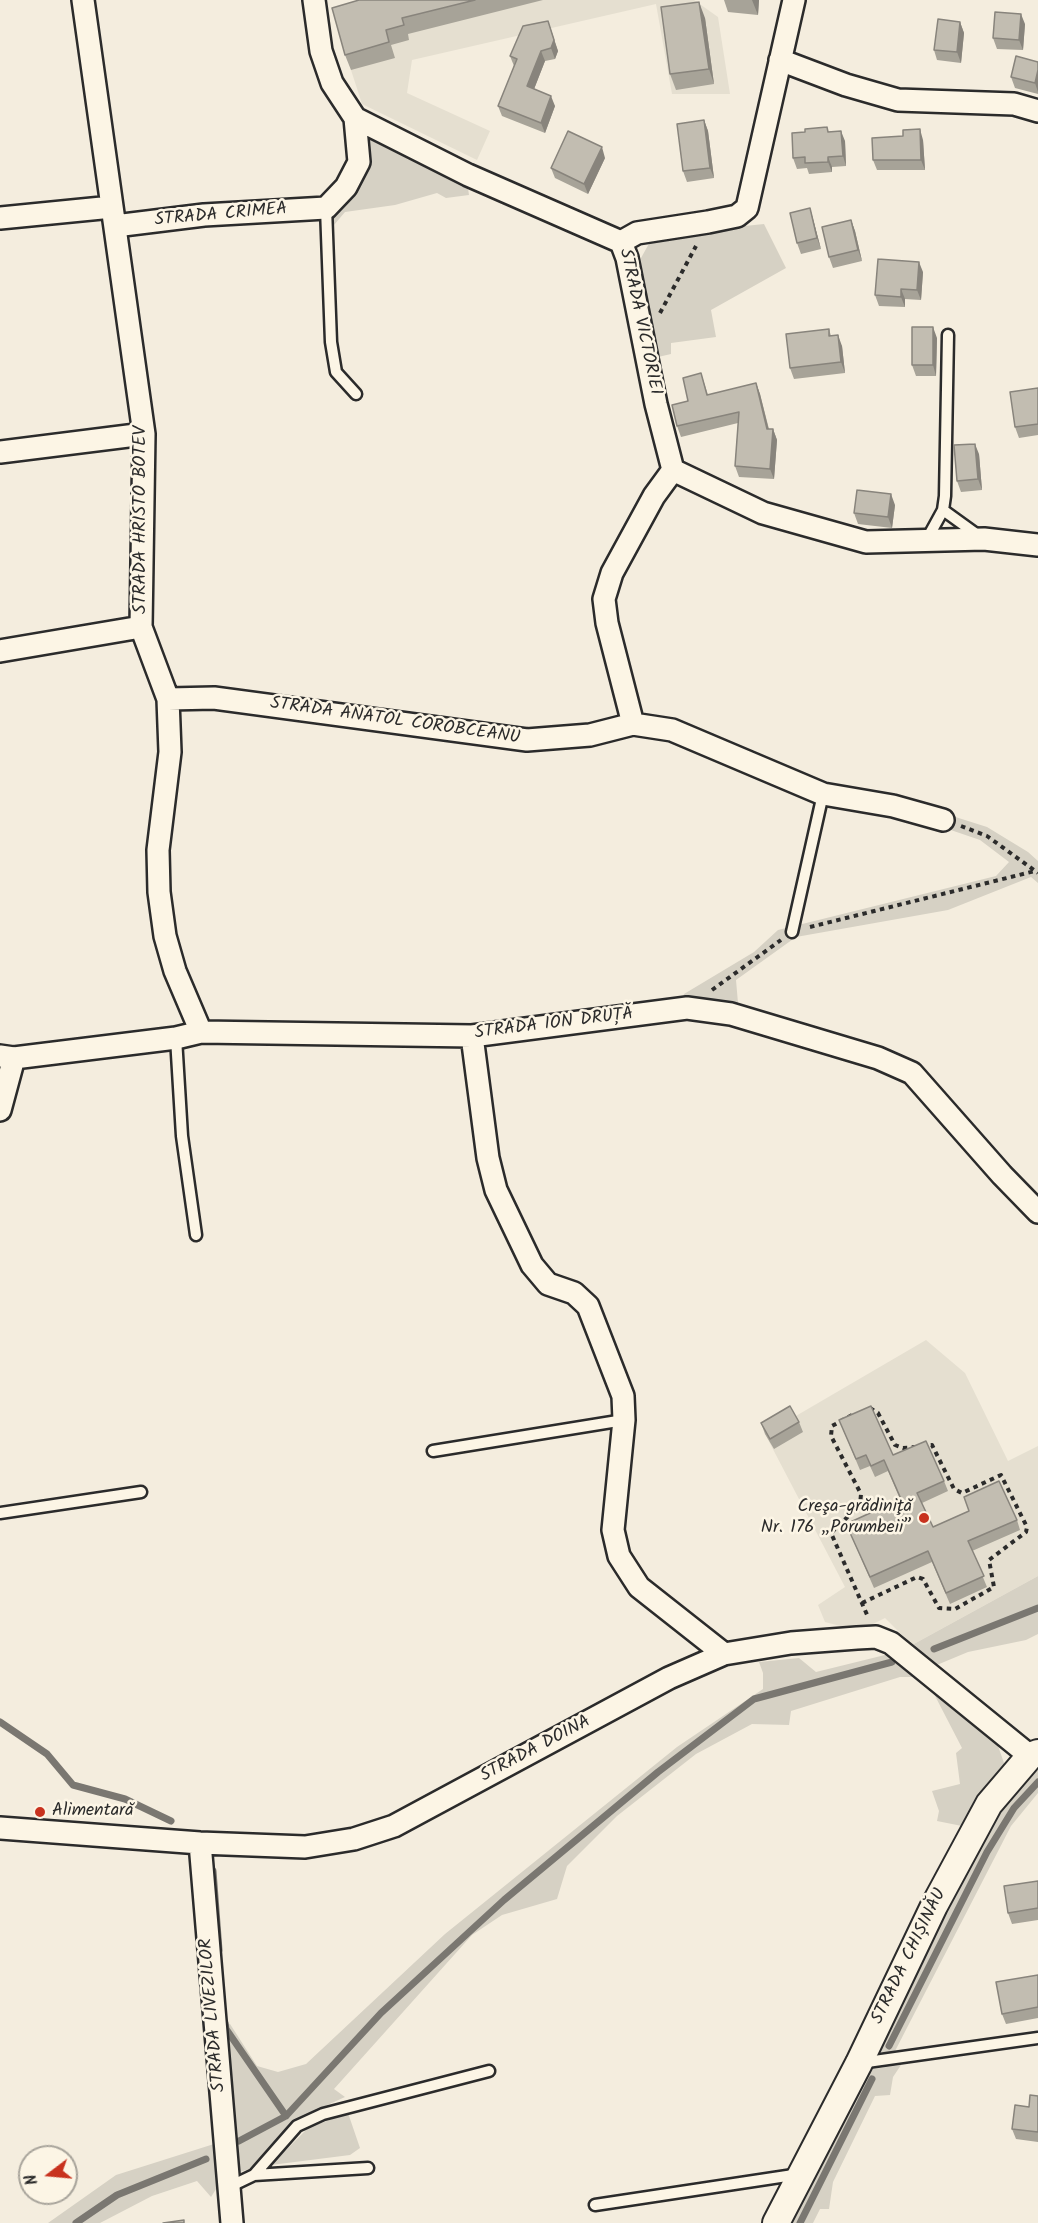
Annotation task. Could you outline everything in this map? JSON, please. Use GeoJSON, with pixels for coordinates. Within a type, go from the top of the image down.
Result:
{"type":"FeatureCollection","features":[{"type":"Feature","properties":{"kind":"street","name":"STRADA HRISTO BOTEV"},"geometry":{"type":"LineString","coordinates":[[83,0],[144,434],[141,627],[168,699],[170,752],[158,850],[159,892],[165,936],[175,971],[201,1032]]}},
{"type":"Feature","properties":{"kind":"street"},"geometry":{"type":"LineString","coordinates":[[314,0],[321,51],[332,83],[355,118],[359,162],[346,187],[326,208]]}},
{"type":"Feature","properties":{"kind":"street","name":"STRADA VICTORIEI"},"geometry":{"type":"LineString","coordinates":[[673,470],[656,404],[645,340],[621,242],[637,233],[737,216],[747,208],[794,0]]}},
{"type":"Feature","properties":{"kind":"street"},"geometry":{"type":"LineString","coordinates":[[780,60],[846,85],[898,100],[1014,104],[1038,111]]}},
{"type":"Feature","properties":{"kind":"street"},"geometry":{"type":"LineString","coordinates":[[355,118],[468,175],[621,242]]}},
{"type":"Feature","properties":{"kind":"street","name":"STRADA CRIMEA"},"geometry":{"type":"LineString","coordinates":[[0,218],[204,214],[326,208]]}},
{"type":"Feature","properties":{"kind":"street"},"geometry":{"type":"LineString","coordinates":[[0,452],[144,434]]}},
{"type":"Feature","properties":{"kind":"street"},"geometry":{"type":"LineString","coordinates":[[633,724],[607,623],[604,599],[617,563],[654,496],[673,470],[763,513],[866,542],[984,539],[1038,545]]}},
{"type":"Feature","properties":{"kind":"street"},"geometry":{"type":"LineString","coordinates":[[0,651],[141,627]]}},
{"type":"Feature","properties":{"kind":"street","name":"STRADA ANATOL COROBCEANU"},"geometry":{"type":"LineString","coordinates":[[168,699],[214,698],[527,740],[590,735],[633,724],[672,730],[823,794],[893,806],[943,820]]}},
{"type":"Feature","properties":{"kind":"street","name":"STRADA ION DRUȚĂ"},"geometry":{"type":"LineString","coordinates":[[7,1057],[176,1038],[201,1032],[472,1036],[687,1008],[731,1014],[878,1058],[912,1073],[1002,1175],[1038,1212]]}},
{"type":"Feature","properties":{"kind":"street"},"geometry":{"type":"LineString","coordinates":[[472,1036],[488,1158],[496,1190],[537,1271],[548,1284],[574,1293],[588,1306],[623,1396],[624,1420],[613,1530],[619,1556],[639,1587],[724,1654]]}},
{"type":"Feature","properties":{"kind":"street"},"geometry":{"type":"LineString","coordinates":[[0,1110],[7,1057]]}},
{"type":"Feature","properties":{"kind":"street"},"geometry":{"type":"LineString","coordinates":[[876,1637],[891,1643],[1034,1755]]}},
{"type":"Feature","properties":{"kind":"street","name":"STRADA DOINA"},"geometry":{"type":"LineString","coordinates":[[0,1828],[200,1843],[305,1847],[354,1839],[394,1826],[669,1678],[724,1654],[791,1644],[876,1637]]}},
{"type":"Feature","properties":{"kind":"street","name":"STRADA CHIȘINĂU"},"geometry":{"type":"LineString","coordinates":[[776,2223],[859,2063],[934,1906],[989,1804],[1034,1755]]}},
{"type":"Feature","properties":{"kind":"street","name":"STRADA LIVEZILOR"},"geometry":{"type":"LineString","coordinates":[[200,1843],[232,2223]]}},
{"type":"Feature","properties":{"kind":"lane"},"geometry":{"type":"LineString","coordinates":[[326,208],[331,342],[336,372],[356,394]]}},
{"type":"Feature","properties":{"kind":"lane"},"geometry":{"type":"LineString","coordinates":[[925,542],[943,510],[948,335]]}},
{"type":"Feature","properties":{"kind":"lane"},"geometry":{"type":"LineString","coordinates":[[943,510],[984,539]]}},
{"type":"Feature","properties":{"kind":"lane"},"geometry":{"type":"LineString","coordinates":[[792,932],[823,794]]}},
{"type":"Feature","properties":{"kind":"lane"},"geometry":{"type":"LineString","coordinates":[[176,1038],[182,1136],[196,1235]]}},
{"type":"Feature","properties":{"kind":"lane"},"geometry":{"type":"LineString","coordinates":[[433,1451],[624,1420]]}},
{"type":"Feature","properties":{"kind":"lane"},"geometry":{"type":"LineString","coordinates":[[0,1513],[141,1492]]}},
{"type":"Feature","properties":{"kind":"lane"},"geometry":{"type":"LineString","coordinates":[[859,2063],[1038,2038]]}},
{"type":"Feature","properties":{"kind":"lane"},"geometry":{"type":"LineString","coordinates":[[254,2175],[297,2126],[323,2114],[489,2071]]}},
{"type":"Feature","properties":{"kind":"lane"},"geometry":{"type":"LineString","coordinates":[[229,2187],[254,2175],[368,2168]]}},
{"type":"Feature","properties":{"kind":"lane"},"geometry":{"type":"LineString","coordinates":[[595,2205],[801,2174]]}},
{"type":"Feature","properties":{"kind":"path"},"geometry":{"type":"LineString","coordinates":[[645,340],[708,222]]}},
{"type":"Feature","properties":{"kind":"path"},"geometry":{"type":"LineString","coordinates":[[943,820],[987,836],[1036,872]]}},
{"type":"Feature","properties":{"kind":"path"},"geometry":{"type":"LineString","coordinates":[[687,1008],[792,932],[1036,872]]}},
{"type":"Feature","properties":{"kind":"path"},"geometry":{"type":"LineString","coordinates":[[862,1411],[870,1408],[878,1413],[896,1445],[903,1448],[932,1445],[954,1489],[962,1493],[1001,1475],[1028,1527],[1026,1532],[989,1560],[994,1587],[955,1609],[939,1608],[923,1580],[917,1577],[862,1603]]}},
{"type":"Feature","properties":{"kind":"path"},"geometry":{"type":"LineString","coordinates":[[854,1414],[832,1426],[831,1436],[861,1494],[860,1505],[831,1533],[876,1637]]}},
{"type":"Feature","properties":{"kind":"shaded area"},"geometry":{"type":"Polygon","coordinates":[[[418,0],[694,0],[718,17],[730,94],[672,94],[656,4],[412,60],[407,93],[490,131],[477,160],[362,104],[351,70],[418,0]]]}},
{"type":"Feature","properties":{"kind":"shaded area"},"geometry":{"type":"Polygon","coordinates":[[[366,135],[467,182],[469,195],[446,198],[437,193],[395,205],[345,212],[334,225],[334,208],[366,135]]]}},
{"type":"Feature","properties":{"kind":"shaded area"},"geometry":{"type":"Polygon","coordinates":[[[764,224],[786,268],[711,310],[716,337],[671,343],[671,354],[658,357],[642,298],[641,258],[651,240],[668,234],[764,224]]]}},
{"type":"Feature","properties":{"kind":"shaded area"},"geometry":{"type":"Polygon","coordinates":[[[946,814],[987,827],[1028,852],[1038,861],[1038,883],[1031,877],[948,910],[796,937],[736,980],[738,1003],[682,1001],[684,994],[754,952],[778,930],[996,876],[1009,862],[980,840],[942,827],[946,814]]]}},
{"type":"Feature","properties":{"kind":"shaded area","name":"Creşa-grădiniţă Nr. 176 „Porumbeii”"},"geometry":{"type":"Polygon","coordinates":[[[926,1340],[965,1373],[1008,1461],[1038,1446],[1038,1576],[912,1645],[885,1618],[859,1631],[825,1622],[818,1605],[845,1587],[765,1434],[926,1340]]]}},
{"type":"Feature","properties":{"kind":"shaded area"},"geometry":{"type":"Polygon","coordinates":[[[1038,1576],[1038,1634],[1026,1640],[968,1652],[932,1667],[912,1645],[1038,1576]]]}},
{"type":"Feature","properties":{"kind":"shaded area"},"geometry":{"type":"Polygon","coordinates":[[[889,1654],[915,1669],[997,1743],[1004,1763],[1004,1774],[962,1826],[937,1821],[939,1811],[932,1791],[960,1784],[956,1753],[962,1748],[932,1690],[913,1677],[900,1677],[791,1711],[789,1725],[752,1724],[696,1754],[617,1816],[567,1866],[557,1899],[502,1915],[472,1935],[334,2089],[345,2097],[299,2118],[249,2169],[237,2173],[221,2027],[230,2024],[257,2066],[278,2072],[306,2064],[445,1934],[677,1747],[763,1689],[763,1673],[759,1662],[799,1658],[816,1672],[889,1654]]]}},
{"type":"Feature","properties":{"kind":"shaded area"},"geometry":{"type":"Polygon","coordinates":[[[1038,1770],[1038,1793],[1011,1826],[894,2053],[875,2052],[962,1876],[991,1823],[1021,1785],[1038,1770]]]}},
{"type":"Feature","properties":{"kind":"shaded area"},"geometry":{"type":"Polygon","coordinates":[[[901,2065],[893,2077],[890,2095],[875,2096],[833,2182],[829,2209],[820,2209],[813,2223],[789,2223],[867,2070],[901,2065]]]}},
{"type":"Feature","properties":{"kind":"shaded area"},"geometry":{"type":"Polygon","coordinates":[[[348,2113],[360,2148],[350,2155],[271,2165],[308,2128],[348,2113]]]}},
{"type":"Feature","properties":{"kind":"shaded area"},"geometry":{"type":"Polygon","coordinates":[[[214,2144],[218,2186],[211,2197],[197,2181],[152,2196],[100,2223],[48,2223],[74,2205],[78,2205],[78,2202],[116,2175],[214,2144]]]}},
{"type":"Feature","properties":{"kind":"building"},"geometry":{"type":"Polygon","coordinates":[[[359,0],[475,0],[402,18],[404,25],[386,30],[389,42],[345,55],[332,8],[359,0]]]}},
{"type":"Feature","properties":{"kind":"building"},"geometry":{"type":"Polygon","coordinates":[[[699,2],[709,69],[670,74],[661,7],[699,2]]]}},
{"type":"Feature","properties":{"kind":"building"},"geometry":{"type":"Polygon","coordinates":[[[995,12],[1021,14],[1019,40],[993,38],[995,12]]]}},
{"type":"Feature","properties":{"kind":"building"},"geometry":{"type":"Polygon","coordinates":[[[938,19],[960,22],[957,52],[934,50],[938,19]]]}},
{"type":"Feature","properties":{"kind":"building"},"geometry":{"type":"Polygon","coordinates":[[[548,21],[554,40],[551,48],[541,51],[527,86],[551,96],[541,123],[498,106],[517,59],[510,56],[523,26],[548,21]]]}},
{"type":"Feature","properties":{"kind":"building"},"geometry":{"type":"Polygon","coordinates":[[[1016,56],[1038,62],[1035,83],[1011,77],[1016,56]]]}},
{"type":"Feature","properties":{"kind":"building"},"geometry":{"type":"Polygon","coordinates":[[[704,120],[710,168],[683,171],[677,124],[704,120]]]}},
{"type":"Feature","properties":{"kind":"building"},"geometry":{"type":"Polygon","coordinates":[[[827,127],[828,132],[841,131],[843,156],[828,157],[828,162],[805,163],[805,157],[793,158],[792,133],[827,127]]]}},
{"type":"Feature","properties":{"kind":"building"},"geometry":{"type":"Polygon","coordinates":[[[920,129],[921,160],[873,160],[872,138],[903,136],[903,130],[920,129]]]}},
{"type":"Feature","properties":{"kind":"building"},"geometry":{"type":"Polygon","coordinates":[[[568,131],[602,147],[584,184],[551,168],[568,131]]]}},
{"type":"Feature","properties":{"kind":"building"},"geometry":{"type":"Polygon","coordinates":[[[810,208],[817,238],[797,243],[790,213],[810,208]]]}},
{"type":"Feature","properties":{"kind":"building"},"geometry":{"type":"Polygon","coordinates":[[[851,220],[858,250],[829,257],[822,227],[851,220]]]}},
{"type":"Feature","properties":{"kind":"building"},"geometry":{"type":"Polygon","coordinates":[[[878,259],[919,262],[917,290],[901,289],[901,297],[875,295],[878,259]]]}},
{"type":"Feature","properties":{"kind":"building"},"geometry":{"type":"Polygon","coordinates":[[[912,327],[933,327],[933,365],[912,365],[912,327]]]}},
{"type":"Feature","properties":{"kind":"building"},"geometry":{"type":"Polygon","coordinates":[[[829,329],[829,336],[838,335],[841,362],[790,368],[786,334],[829,329]]]}},
{"type":"Feature","properties":{"kind":"building"},"geometry":{"type":"Polygon","coordinates":[[[701,373],[707,395],[756,383],[767,429],[773,429],[770,469],[735,466],[739,412],[677,426],[672,405],[688,401],[683,378],[701,373]]]}},
{"type":"Feature","properties":{"kind":"building"},"geometry":{"type":"Polygon","coordinates":[[[1038,388],[1038,424],[1015,427],[1010,392],[1038,388]]]}},
{"type":"Feature","properties":{"kind":"building"},"geometry":{"type":"Polygon","coordinates":[[[975,444],[978,479],[957,481],[954,445],[975,444]]]}},
{"type":"Feature","properties":{"kind":"building"},"geometry":{"type":"Polygon","coordinates":[[[857,490],[891,494],[888,517],[854,513],[857,490]]]}},
{"type":"Feature","properties":{"kind":"building"},"geometry":{"type":"Polygon","coordinates":[[[790,1406],[799,1422],[770,1439],[761,1423],[790,1406]]]}},
{"type":"Feature","properties":{"kind":"building"},"geometry":{"type":"Polygon","coordinates":[[[871,1406],[893,1455],[926,1441],[944,1481],[917,1493],[933,1527],[969,1511],[964,1497],[999,1481],[1017,1520],[968,1541],[984,1576],[946,1593],[928,1551],[870,1577],[846,1524],[901,1499],[884,1460],[871,1466],[866,1455],[856,1459],[839,1420],[871,1406]]]}},
{"type":"Feature","properties":{"kind":"building"},"geometry":{"type":"Polygon","coordinates":[[[1038,1881],[1038,1908],[1008,1913],[1004,1886],[1038,1881]]]}},
{"type":"Feature","properties":{"kind":"building"},"geometry":{"type":"Polygon","coordinates":[[[1038,1975],[1038,2007],[1002,2014],[996,1982],[1038,1975]]]}},
{"type":"Feature","properties":{"kind":"building"},"geometry":{"type":"Polygon","coordinates":[[[1030,2095],[1038,2096],[1038,2132],[1012,2129],[1015,2105],[1029,2107],[1030,2095]]]}},
{"type":"Feature","properties":{"kind":"building"},"geometry":{"type":"Polygon","coordinates":[[[184,2220],[184,2223],[163,2223],[184,2220]]]}},
{"type":"Feature","properties":{"kind":"waterway"},"geometry":{"type":"LineString","coordinates":[[934,1649],[1038,1608]]}},
{"type":"Feature","properties":{"kind":"waterway"},"geometry":{"type":"LineString","coordinates":[[239,2141],[286,2116],[381,2013],[504,1900],[658,1772],[754,1699],[892,1662]]}},
{"type":"Feature","properties":{"kind":"waterway"},"geometry":{"type":"LineString","coordinates":[[0,1722],[47,1754],[73,1785],[125,1799],[171,1821]]}},
{"type":"Feature","properties":{"kind":"waterway"},"geometry":{"type":"LineString","coordinates":[[889,2046],[987,1852],[1014,1808],[1038,1782]]}},
{"type":"Feature","properties":{"kind":"waterway"},"geometry":{"type":"LineString","coordinates":[[213,1871],[219,1950]]}},
{"type":"Feature","properties":{"kind":"waterway"},"geometry":{"type":"LineString","coordinates":[[225,2023],[226,2029],[286,2116]]}},
{"type":"Feature","properties":{"kind":"waterway"},"geometry":{"type":"LineString","coordinates":[[800,2223],[872,2079]]}},
{"type":"Feature","properties":{"kind":"waterway"},"geometry":{"type":"LineString","coordinates":[[76,2223],[117,2195],[206,2159]]}},
{"type":"Feature","properties":{"kind":"place","name":"Creşa-grădiniţă Nr. 176 „Porumbeii”"},"geometry":{"type":"Point","coordinates":[924,1518]}},
{"type":"Feature","properties":{"kind":"place","name":"Alimentară"},"geometry":{"type":"Point","coordinates":[40,1812]}}]}
